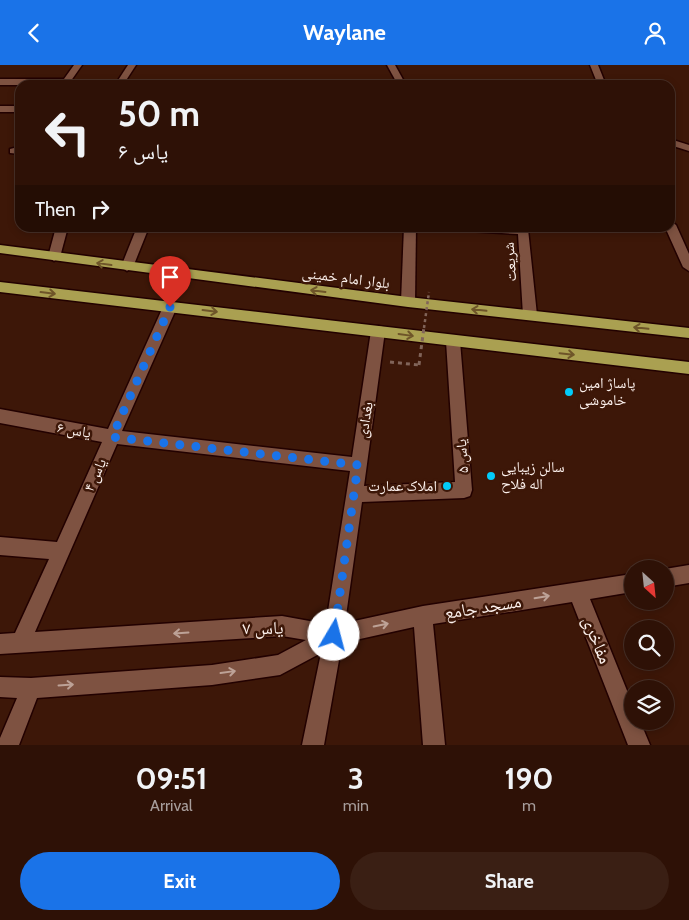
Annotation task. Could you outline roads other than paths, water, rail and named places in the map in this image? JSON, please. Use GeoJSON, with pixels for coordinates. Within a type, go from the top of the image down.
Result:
{"type":"FeatureCollection","features":[{"type":"Feature","properties":{"kind":"highway","name":"بلوار امام خمینی"},"geometry":{"type":"LineString","coordinates":[[0,249],[408,302],[689,333]]}},
{"type":"Feature","properties":{"kind":"highway"},"geometry":{"type":"LineString","coordinates":[[0,287],[689,368]]}},
{"type":"Feature","properties":{"kind":"street"},"geometry":{"type":"LineString","coordinates":[[66,80],[78,65]]}},
{"type":"Feature","properties":{"kind":"street"},"geometry":{"type":"LineString","coordinates":[[122,80],[132,65]]}},
{"type":"Feature","properties":{"kind":"street"},"geometry":{"type":"LineString","coordinates":[[391,65],[399,80]]}},
{"type":"Feature","properties":{"kind":"street"},"geometry":{"type":"LineString","coordinates":[[594,65],[600,80]]}},
{"type":"Feature","properties":{"kind":"street"},"geometry":{"type":"LineString","coordinates":[[0,82],[15,82]]}},
{"type":"Feature","properties":{"kind":"street"},"geometry":{"type":"LineString","coordinates":[[0,109],[15,109]]}},
{"type":"Feature","properties":{"kind":"street"},"geometry":{"type":"LineString","coordinates":[[675,144],[689,148]]}},
{"type":"Feature","properties":{"kind":"street"},"geometry":{"type":"LineString","coordinates":[[54,257],[61,232]]}},
{"type":"Feature","properties":{"kind":"street"},"geometry":{"type":"LineString","coordinates":[[127,267],[140,232]]}},
{"type":"Feature","properties":{"kind":"street"},"geometry":{"type":"LineString","coordinates":[[408,302],[410,232]]}},
{"type":"Feature","properties":{"kind":"street","name":"شریعت"},"geometry":{"type":"LineString","coordinates":[[524,232],[530,315]]}},
{"type":"Feature","properties":{"kind":"street"},"geometry":{"type":"LineString","coordinates":[[673,232],[689,267]]}},
{"type":"Feature","properties":{"kind":"street","name":"یاس ۴"},"geometry":{"type":"LineString","coordinates":[[20,644],[170,307]]}},
{"type":"Feature","properties":{"kind":"street","name":"بغدادی"},"geometry":{"type":"LineString","coordinates":[[313,745],[334,635],[378,331]]}},
{"type":"Feature","properties":{"kind":"street","name":"یاس ۵"},"geometry":{"type":"LineString","coordinates":[[354,494],[464,490],[453,341]]}},
{"type":"Feature","properties":{"kind":"street","name":"یاس ۶"},"geometry":{"type":"LineString","coordinates":[[0,416],[112,437],[358,465]]}},
{"type":"Feature","properties":{"kind":"street"},"geometry":{"type":"LineString","coordinates":[[0,546],[61,551]]}},
{"type":"Feature","properties":{"kind":"street"},"geometry":{"type":"LineString","coordinates":[[674,576],[689,574]]}},
{"type":"Feature","properties":{"kind":"street","name":"مسجد جامع"},"geometry":{"type":"LineString","coordinates":[[334,635],[423,616],[624,584]]}},
{"type":"Feature","properties":{"kind":"street","name":"مفاخری"},"geometry":{"type":"LineString","coordinates":[[576,591],[639,745]]}},
{"type":"Feature","properties":{"kind":"street"},"geometry":{"type":"LineString","coordinates":[[423,616],[434,745]]}},
{"type":"Feature","properties":{"kind":"street","name":"یاس ۷"},"geometry":{"type":"LineString","coordinates":[[0,644],[282,626],[334,635]]}},
{"type":"Feature","properties":{"kind":"street","name":"یاس ۷"},"geometry":{"type":"LineString","coordinates":[[0,687],[31,688],[212,675],[280,665],[334,635]]}},
{"type":"Feature","properties":{"kind":"street"},"geometry":{"type":"LineString","coordinates":[[8,745],[31,688]]}},
{"type":"Feature","properties":{"kind":"place","name":"پاساژ امین خاموشی"},"geometry":{"type":"Point","coordinates":[569,392]}},
{"type":"Feature","properties":{"kind":"place","name":"سالن زیبایی اله فلاح"},"geometry":{"type":"Point","coordinates":[491,476]}},
{"type":"Feature","properties":{"kind":"place","name":"املاک عمارت"},"geometry":{"type":"Point","coordinates":[447,486]}}]}
